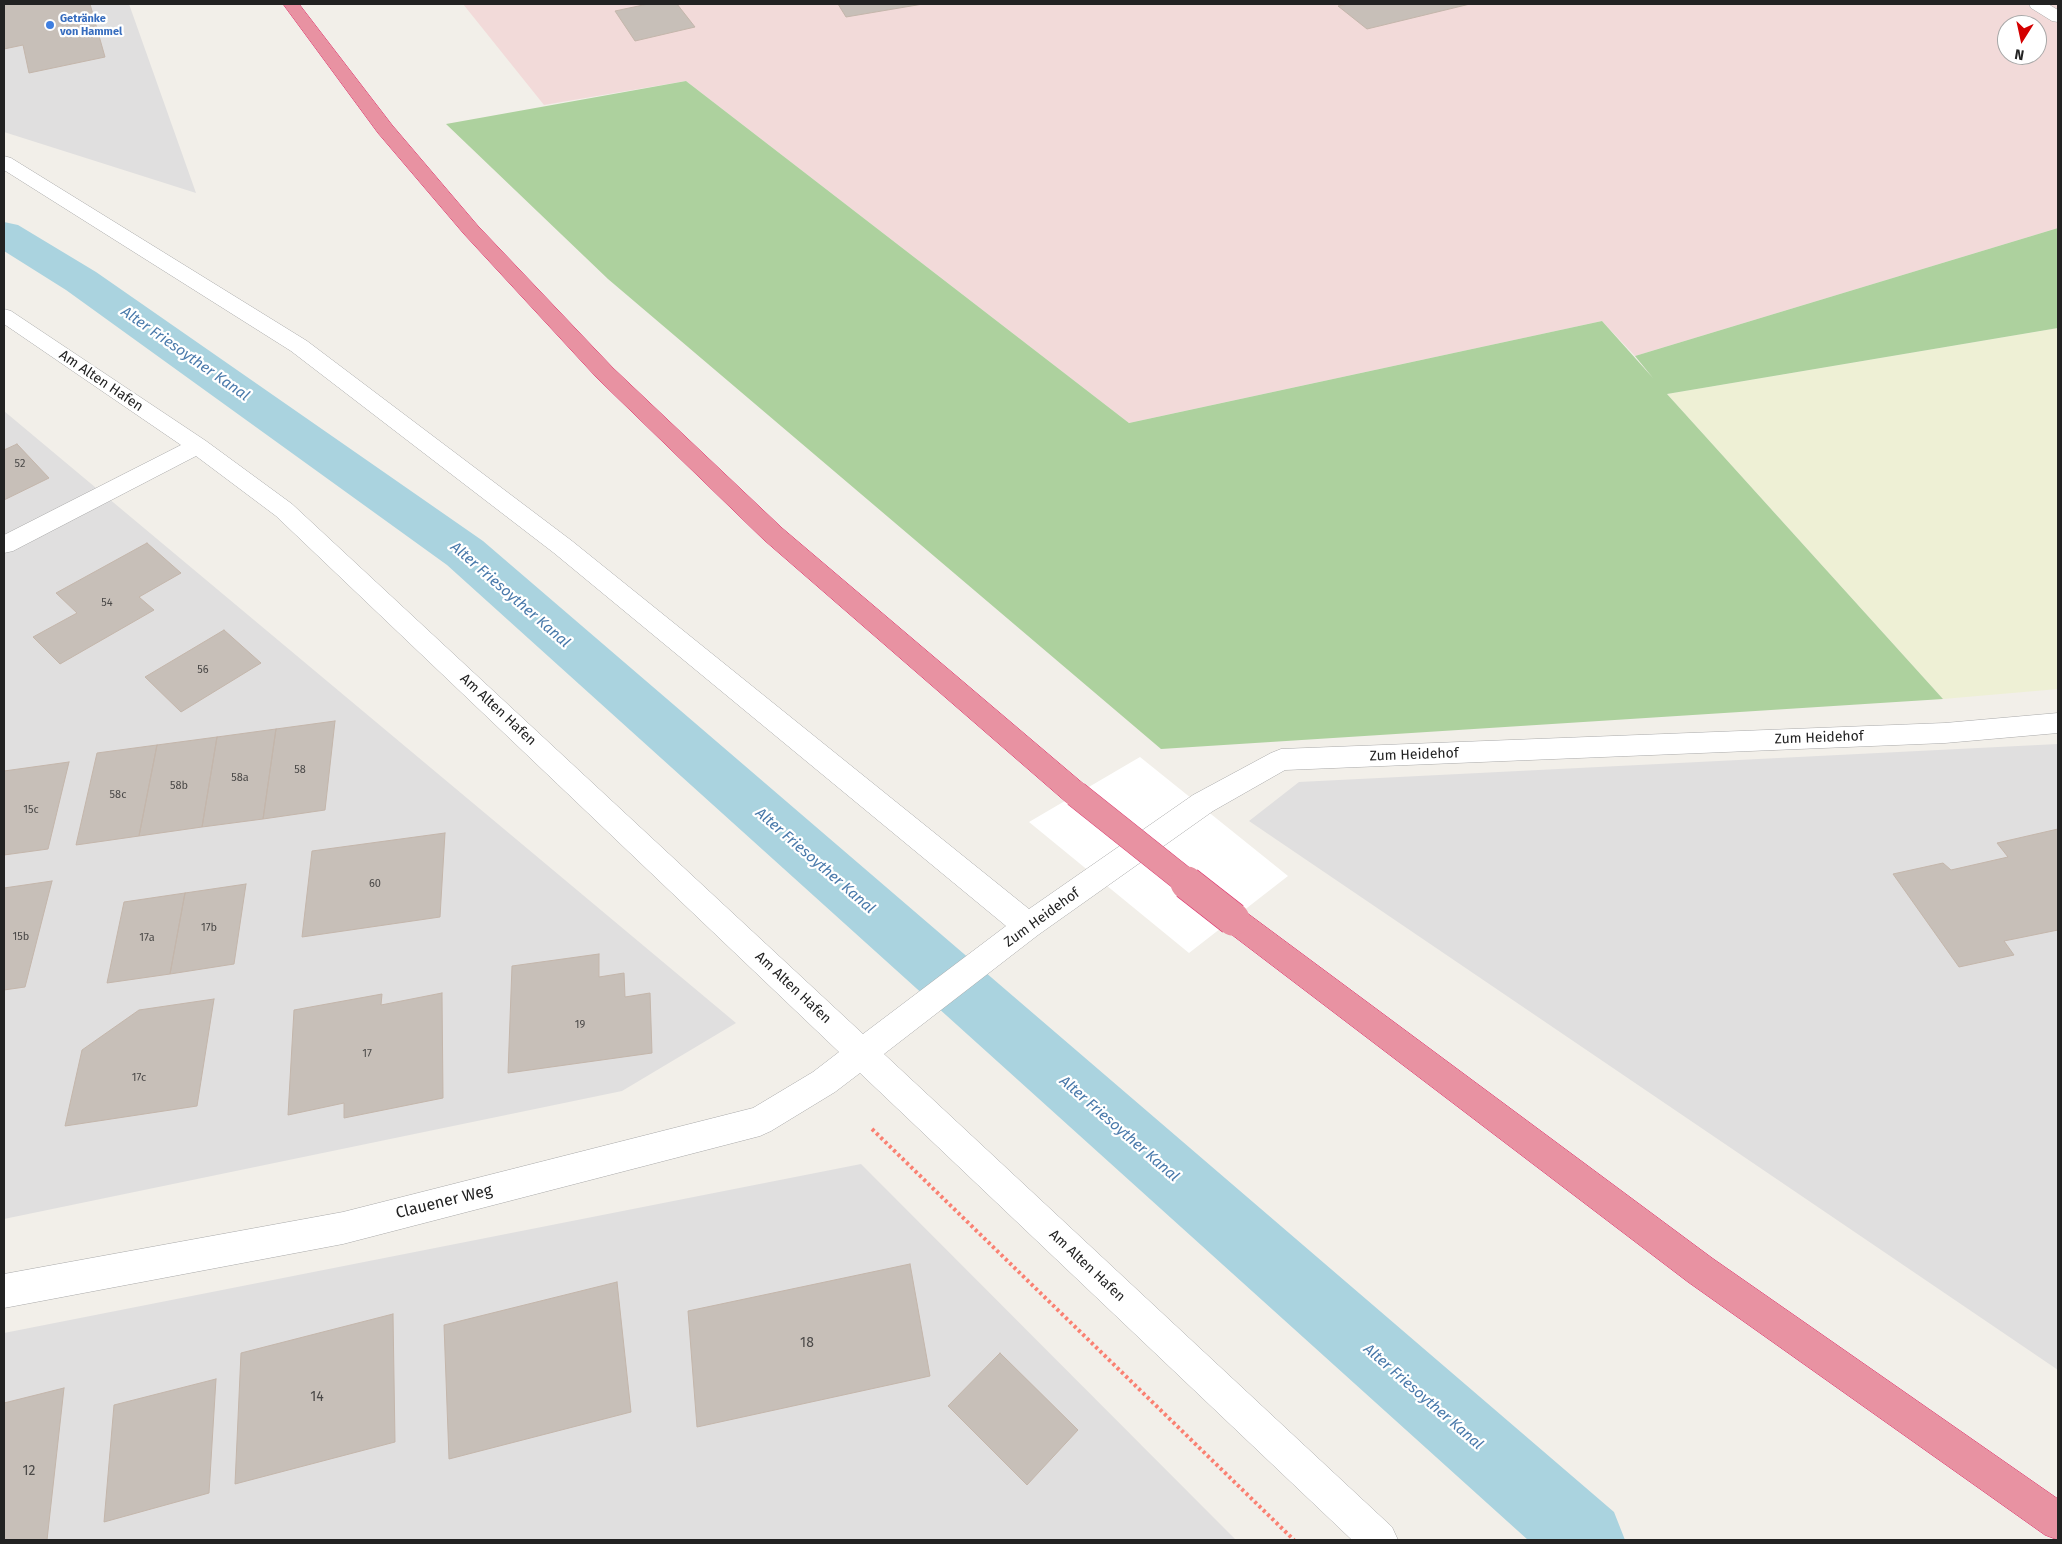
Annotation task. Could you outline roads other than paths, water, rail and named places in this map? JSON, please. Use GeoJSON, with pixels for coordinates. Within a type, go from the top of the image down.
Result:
{"type":"FeatureCollection","features":[{"type":"Feature","properties":{"kind":"highway"},"geometry":{"type":"LineString","coordinates":[[291,4],[385,128],[471,230],[605,373],[773,534],[1076,794],[1233,919],[1700,1270],[2058,1522]]}},
{"type":"Feature","properties":{"kind":"street"},"geometry":{"type":"LineString","coordinates":[[2037,4],[2058,17]]}},
{"type":"Feature","properties":{"kind":"street"},"geometry":{"type":"LineString","coordinates":[[4,162],[300,346],[563,547],[1028,926]]}},
{"type":"Feature","properties":{"kind":"street","name":"Am Alten Hafen"},"geometry":{"type":"LineString","coordinates":[[4,315],[198,446],[284,510],[1379,1540]]}},
{"type":"Feature","properties":{"kind":"street"},"geometry":{"type":"LineString","coordinates":[[4,545],[198,446]]}},
{"type":"Feature","properties":{"kind":"street","name":"Zum Heidehof"},"geometry":{"type":"LineString","coordinates":[[862,1053],[1028,926],[1203,803],[1281,760],[1936,733],[2058,723]]}},
{"type":"Feature","properties":{"kind":"street","name":"Clauener Weg"},"geometry":{"type":"LineString","coordinates":[[4,1291],[353,1225],[760,1121],[824,1082],[862,1053]]}},
{"type":"Feature","properties":{"kind":"waterway","name":"Alter Friesoyther Kanal"},"geometry":{"type":"LineString","coordinates":[[4,234],[81,281],[465,553],[1586,1540]]}},
{"type":"Feature","properties":{"kind":"place","name":"Getränke von Hammel"},"geometry":{"type":"Point","coordinates":[50,25]}}]}
